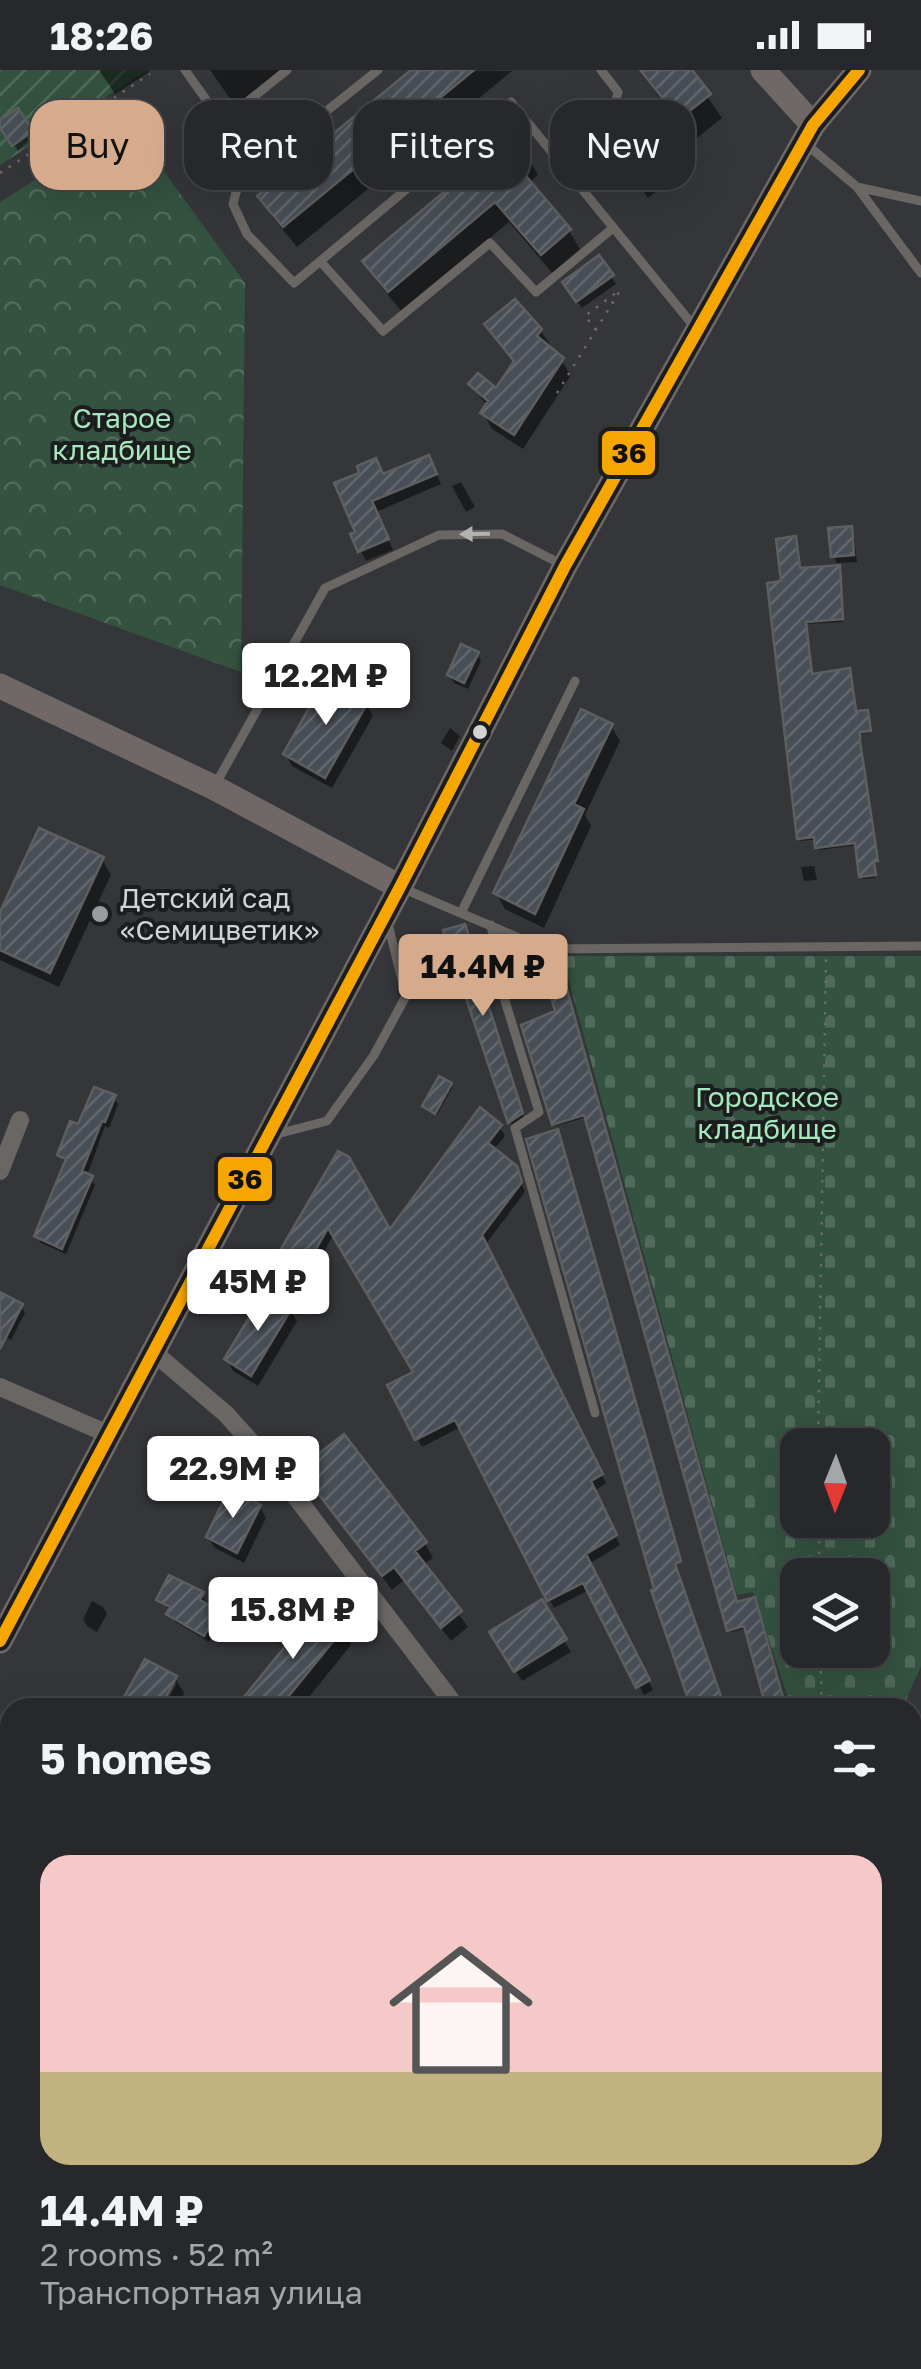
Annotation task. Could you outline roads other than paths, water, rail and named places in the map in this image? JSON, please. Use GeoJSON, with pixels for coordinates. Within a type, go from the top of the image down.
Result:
{"type":"FeatureCollection","features":[{"type":"Feature","properties":{"kind":"main road"},"geometry":{"type":"LineString","coordinates":[[762,70],[808,133]]}},
{"type":"Feature","properties":{"kind":"main road"},"geometry":{"type":"LineString","coordinates":[[0,1641],[400,887],[565,566],[808,133],[860,70]]}},
{"type":"Feature","properties":{"kind":"main road"},"geometry":{"type":"LineString","coordinates":[[0,686],[213,787],[400,887]]}},
{"type":"Feature","properties":{"kind":"street"},"geometry":{"type":"LineString","coordinates":[[0,1170],[20,1120]]}},
{"type":"Feature","properties":{"kind":"street"},"geometry":{"type":"LineString","coordinates":[[152,1350],[226,1414],[270,1464],[449,1698]]}},
{"type":"Feature","properties":{"kind":"street"},"geometry":{"type":"LineString","coordinates":[[0,1387],[108,1434]]}},
{"type":"Feature","properties":{"kind":"lane"},"geometry":{"type":"LineString","coordinates":[[184,70],[222,122],[287,70]]}},
{"type":"Feature","properties":{"kind":"lane"},"geometry":{"type":"LineString","coordinates":[[378,70],[239,180],[233,204],[247,234],[294,283],[511,102],[550,149]]}},
{"type":"Feature","properties":{"kind":"lane"},"geometry":{"type":"LineString","coordinates":[[601,70],[618,92],[616,100]]}},
{"type":"Feature","properties":{"kind":"lane"},"geometry":{"type":"LineString","coordinates":[[808,133],[857,186],[921,274]]}},
{"type":"Feature","properties":{"kind":"lane"},"geometry":{"type":"LineString","coordinates":[[857,186],[921,201]]}},
{"type":"Feature","properties":{"kind":"lane"},"geometry":{"type":"LineString","coordinates":[[583,190],[698,331]]}},
{"type":"Feature","properties":{"kind":"lane"},"geometry":{"type":"LineString","coordinates":[[320,261],[383,331],[490,242],[536,292],[613,228]]}},
{"type":"Feature","properties":{"kind":"lane"},"geometry":{"type":"LineString","coordinates":[[213,787],[325,588],[440,535],[502,534],[565,566]]}},
{"type":"Feature","properties":{"kind":"lane"},"geometry":{"type":"LineString","coordinates":[[461,912],[575,681]]}},
{"type":"Feature","properties":{"kind":"lane"},"geometry":{"type":"LineString","coordinates":[[400,887],[545,948],[921,946]]}},
{"type":"Feature","properties":{"kind":"lane"},"geometry":{"type":"LineString","coordinates":[[266,1136],[326,1121],[374,1055],[406,996],[385,911]]}},
{"type":"Feature","properties":{"kind":"lane"},"geometry":{"type":"LineString","coordinates":[[490,926],[503,994],[538,1112],[515,1128],[595,1414]]}},
{"type":"Feature","properties":{"kind":"place","name":"Детский сад «Семицветик»"},"geometry":{"type":"Point","coordinates":[100,914]}},
{"type":"Feature","properties":{"kind":"park label","name":"Старое кладбище"},"geometry":{"type":"Point","coordinates":[122,434]}},
{"type":"Feature","properties":{"kind":"park label","name":"Городское кладбище"},"geometry":{"type":"Point","coordinates":[767,1113]}}]}
